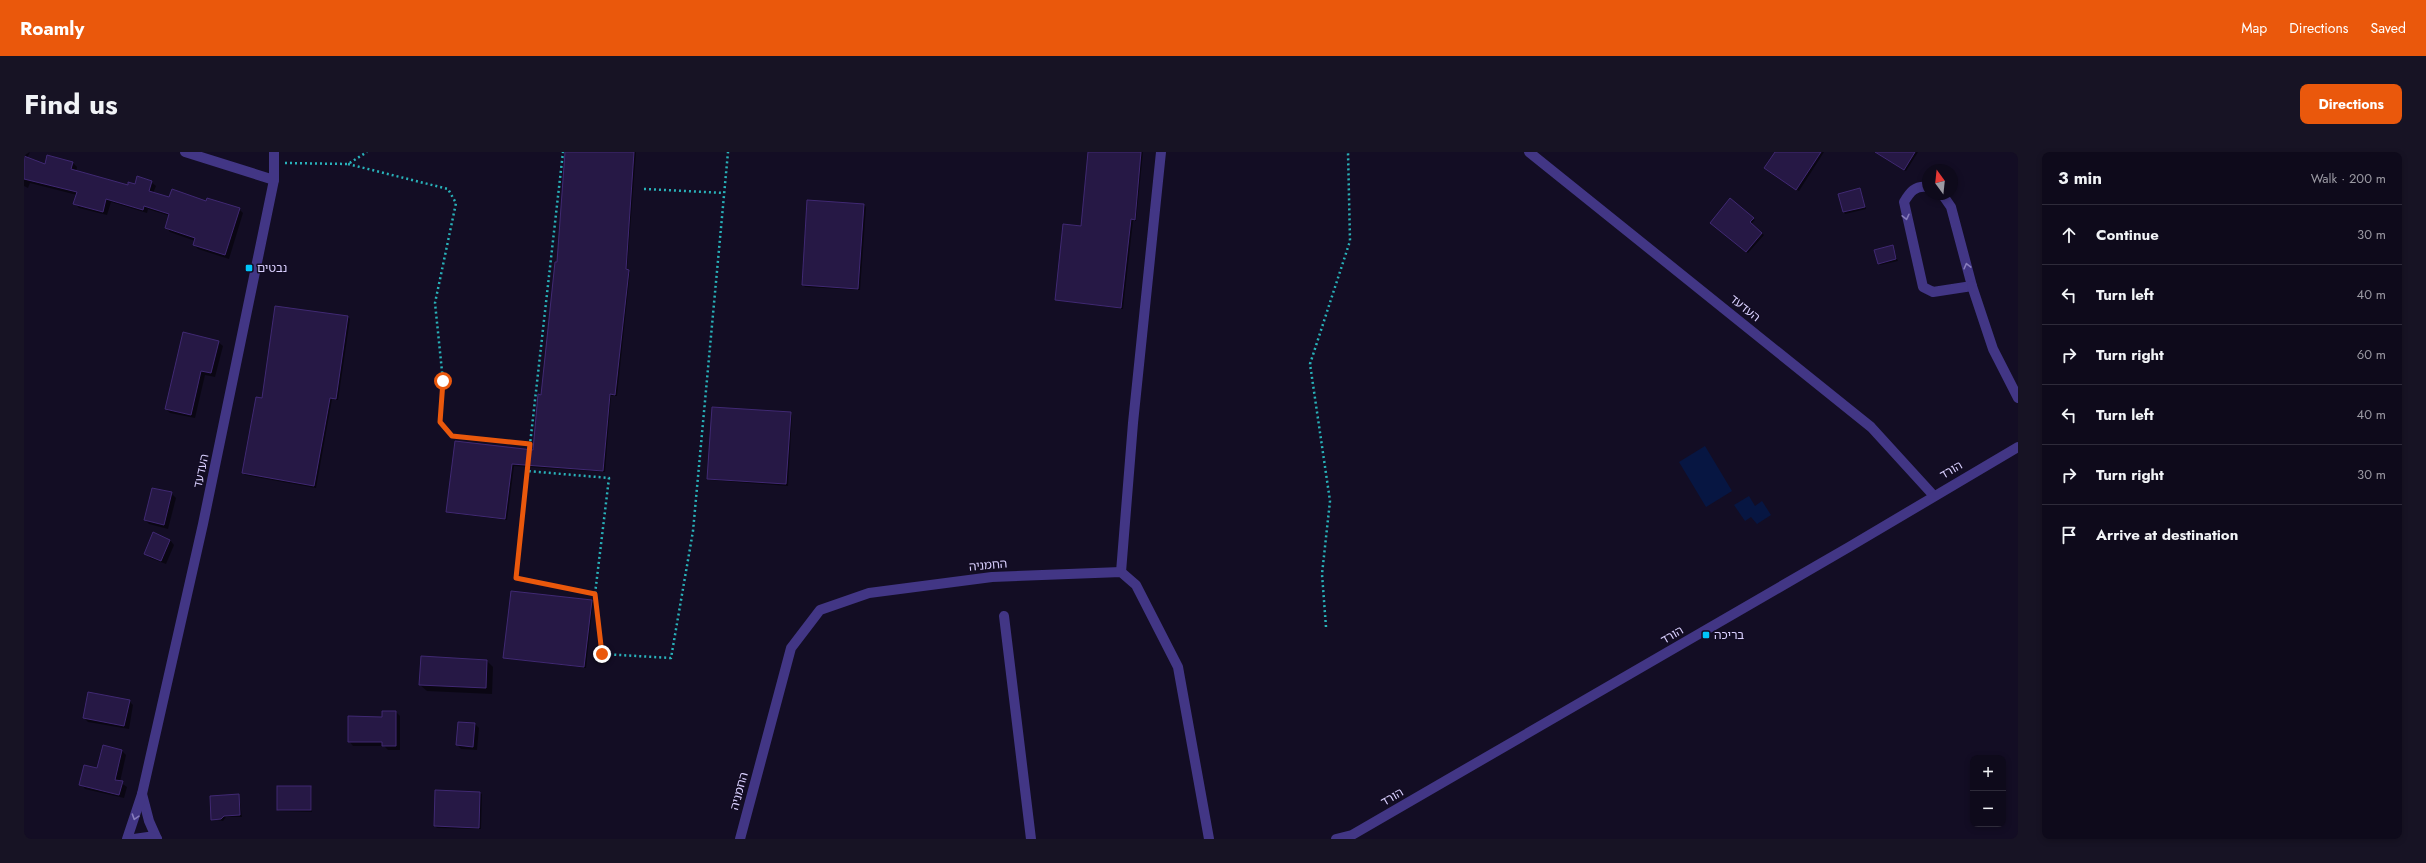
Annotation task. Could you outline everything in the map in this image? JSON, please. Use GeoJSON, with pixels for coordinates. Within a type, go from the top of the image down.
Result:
{"type":"FeatureCollection","features":[{"type":"Feature","properties":{"kind":"street"},"geometry":{"type":"LineString","coordinates":[[185,152],[274,180]]}},
{"type":"Feature","properties":{"kind":"street","name":"העדעד"},"geometry":{"type":"LineString","coordinates":[[127,839],[142,794],[203,524],[274,180],[274,152]]}},
{"type":"Feature","properties":{"kind":"street"},"geometry":{"type":"LineString","coordinates":[[1161,152],[1133,423],[1121,572],[1136,585],[1178,667],[1209,839]]}},
{"type":"Feature","properties":{"kind":"street","name":"העדעד"},"geometry":{"type":"LineString","coordinates":[[1529,152],[1871,427],[1934,496]]}},
{"type":"Feature","properties":{"kind":"street"},"geometry":{"type":"LineString","coordinates":[[1922,186],[1911,191],[1904,202],[1923,287],[1933,292],[1948,292],[1972,286]]}},
{"type":"Feature","properties":{"kind":"street"},"geometry":{"type":"LineString","coordinates":[[1947,200],[1952,207],[1972,286],[1993,349],[2018,398]]}},
{"type":"Feature","properties":{"kind":"street","name":"הורד"},"geometry":{"type":"LineString","coordinates":[[1336,839],[1352,835],[1849,548],[2018,447]]}},
{"type":"Feature","properties":{"kind":"street","name":"החמניה"},"geometry":{"type":"LineString","coordinates":[[740,839],[791,648],[820,610],[869,593],[992,576],[1121,572]]}},
{"type":"Feature","properties":{"kind":"street"},"geometry":{"type":"LineString","coordinates":[[1004,616],[1031,839]]}},
{"type":"Feature","properties":{"kind":"street","name":"העדעד"},"geometry":{"type":"LineString","coordinates":[[142,794],[149,821],[157,839]]}},
{"type":"Feature","properties":{"kind":"street"},"geometry":{"type":"LineString","coordinates":[[134,839],[148,837],[157,839]]}},
{"type":"Feature","properties":{"kind":"path"},"geometry":{"type":"LineString","coordinates":[[348,164],[367,152]]}},
{"type":"Feature","properties":{"kind":"path"},"geometry":{"type":"LineString","coordinates":[[563,152],[516,578],[595,594]]}},
{"type":"Feature","properties":{"kind":"path"},"geometry":{"type":"LineString","coordinates":[[527,471],[610,478],[595,594],[602,654],[672,658],[694,531],[728,152]]}},
{"type":"Feature","properties":{"kind":"path"},"geometry":{"type":"LineString","coordinates":[[1326,627],[1322,574],[1330,501],[1310,364],[1350,241],[1348,152]]}},
{"type":"Feature","properties":{"kind":"path"},"geometry":{"type":"LineString","coordinates":[[274,163],[348,164],[448,189],[456,203],[435,303],[443,381],[440,422],[452,436],[530,444]]}},
{"type":"Feature","properties":{"kind":"path"},"geometry":{"type":"LineString","coordinates":[[644,189],[724,193]]}},
{"type":"Feature","properties":{"kind":"water"},"geometry":{"type":"Polygon","coordinates":[[[1705,446],[1732,491],[1706,507],[1679,462],[1705,446]]]}},
{"type":"Feature","properties":{"kind":"water"},"geometry":{"type":"Polygon","coordinates":[[[1749,496],[1755,506],[1762,501],[1771,515],[1757,524],[1751,517],[1745,521],[1734,505],[1749,496]]]}},
{"type":"Feature","properties":{"kind":"building"},"geometry":{"type":"Polygon","coordinates":[[[565,152],[634,152],[626,269],[629,270],[615,395],[610,394],[603,471],[512,464],[505,519],[446,512],[455,441],[533,450],[538,394],[541,395],[555,262],[557,262],[565,152]]]}},
{"type":"Feature","properties":{"kind":"building"},"geometry":{"type":"Polygon","coordinates":[[[1088,152],[1141,152],[1135,220],[1131,219],[1121,308],[1055,300],[1063,224],[1081,226],[1088,152]]]}},
{"type":"Feature","properties":{"kind":"building"},"geometry":{"type":"Polygon","coordinates":[[[1775,152],[1821,152],[1796,190],[1764,168],[1775,152]]]}},
{"type":"Feature","properties":{"kind":"building"},"geometry":{"type":"Polygon","coordinates":[[[1875,152],[1915,152],[1904,170],[1875,152]]]}},
{"type":"Feature","properties":{"kind":"building"},"geometry":{"type":"Polygon","coordinates":[[[47,155],[73,162],[71,169],[128,185],[128,182],[135,184],[137,176],[152,181],[149,191],[169,197],[172,189],[206,201],[207,198],[240,208],[225,255],[193,245],[195,238],[165,228],[169,214],[144,206],[143,210],[106,199],[103,212],[73,204],[77,192],[24,179],[24,156],[45,164],[47,155]]]}},
{"type":"Feature","properties":{"kind":"building"},"geometry":{"type":"Polygon","coordinates":[[[1860,188],[1865,207],[1843,212],[1838,194],[1860,188]]]}},
{"type":"Feature","properties":{"kind":"building"},"geometry":{"type":"Polygon","coordinates":[[[1730,198],[1754,218],[1750,222],[1762,233],[1746,252],[1710,223],[1730,198]]]}},
{"type":"Feature","properties":{"kind":"building"},"geometry":{"type":"Polygon","coordinates":[[[807,200],[864,204],[858,289],[802,285],[807,200]]]}},
{"type":"Feature","properties":{"kind":"building"},"geometry":{"type":"Polygon","coordinates":[[[1893,245],[1896,259],[1878,264],[1874,250],[1893,245]]]}},
{"type":"Feature","properties":{"kind":"building"},"geometry":{"type":"Polygon","coordinates":[[[275,306],[348,316],[336,399],[330,398],[314,486],[242,473],[256,397],[262,398],[275,306]]]}},
{"type":"Feature","properties":{"kind":"building"},"geometry":{"type":"Polygon","coordinates":[[[183,332],[219,341],[211,373],[201,371],[191,415],[165,409],[183,332]]]}},
{"type":"Feature","properties":{"kind":"building"},"geometry":{"type":"Polygon","coordinates":[[[712,407],[791,412],[786,484],[707,479],[712,407]]]}},
{"type":"Feature","properties":{"kind":"building"},"geometry":{"type":"Polygon","coordinates":[[[152,488],[172,492],[164,525],[144,520],[152,488]]]}},
{"type":"Feature","properties":{"kind":"building"},"geometry":{"type":"Polygon","coordinates":[[[153,532],[170,540],[161,561],[144,554],[153,532]]]}},
{"type":"Feature","properties":{"kind":"building"},"geometry":{"type":"Polygon","coordinates":[[[511,591],[592,600],[584,667],[503,658],[511,591]]]}},
{"type":"Feature","properties":{"kind":"building"},"geometry":{"type":"Polygon","coordinates":[[[421,656],[487,660],[486,688],[419,685],[421,656]]]}},
{"type":"Feature","properties":{"kind":"building"},"geometry":{"type":"Polygon","coordinates":[[[88,692],[130,700],[124,726],[83,718],[88,692]]]}},
{"type":"Feature","properties":{"kind":"building"},"geometry":{"type":"Polygon","coordinates":[[[382,711],[396,711],[396,746],[382,746],[382,742],[348,742],[348,716],[382,717],[382,711]]]}},
{"type":"Feature","properties":{"kind":"building"},"geometry":{"type":"Polygon","coordinates":[[[458,722],[475,723],[473,747],[456,745],[458,722]]]}},
{"type":"Feature","properties":{"kind":"building"},"geometry":{"type":"Polygon","coordinates":[[[103,745],[122,750],[115,780],[123,781],[119,795],[79,785],[84,765],[97,768],[103,745]]]}},
{"type":"Feature","properties":{"kind":"building"},"geometry":{"type":"Polygon","coordinates":[[[277,786],[311,786],[311,810],[277,810],[277,786]]]}},
{"type":"Feature","properties":{"kind":"building"},"geometry":{"type":"Polygon","coordinates":[[[435,790],[480,792],[479,828],[434,826],[435,790]]]}},
{"type":"Feature","properties":{"kind":"building"},"geometry":{"type":"Polygon","coordinates":[[[239,794],[240,815],[224,816],[221,819],[211,820],[210,796],[239,794]]]}},
{"type":"Feature","properties":{"kind":"place","name":"נבטים"},"geometry":{"type":"Point","coordinates":[249,268]}},
{"type":"Feature","properties":{"kind":"place","name":"בריכה"},"geometry":{"type":"Point","coordinates":[1706,635]}},
{"type":"Feature","properties":{"kind":"route"},"geometry":{"type":"LineString","coordinates":[[443,381],[440,422],[452,436],[530,444],[516,578],[595,594],[602,654]]}}]}
